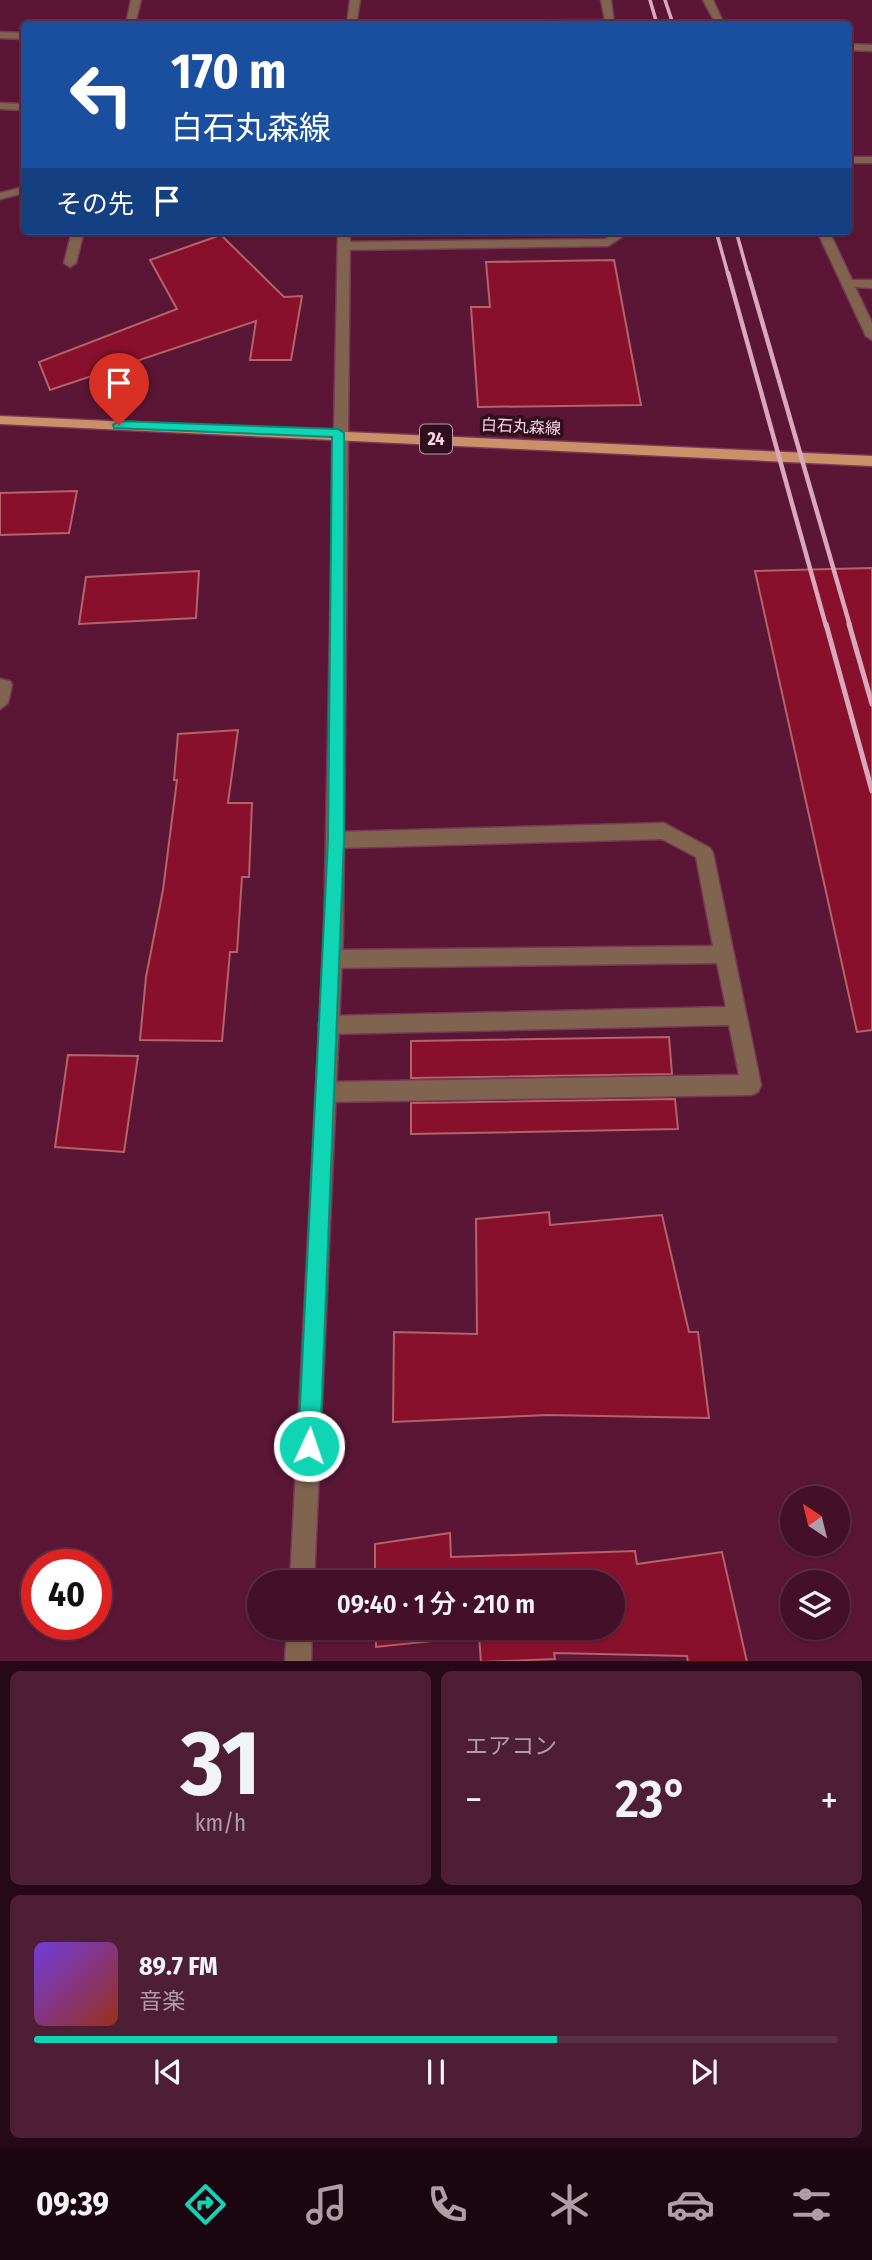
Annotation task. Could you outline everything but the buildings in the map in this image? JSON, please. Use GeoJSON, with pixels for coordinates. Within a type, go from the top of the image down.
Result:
{"type":"FeatureCollection","features":[{"type":"Feature","properties":{"kind":"main road","name":"白石丸森線"},"geometry":{"type":"LineString","coordinates":[[0,420],[338,433],[872,461]]}},
{"type":"Feature","properties":{"kind":"street"},"geometry":{"type":"LineString","coordinates":[[131,21],[136,0]]}},
{"type":"Feature","properties":{"kind":"street"},"geometry":{"type":"LineString","coordinates":[[352,21],[355,0]]}},
{"type":"Feature","properties":{"kind":"street"},"geometry":{"type":"LineString","coordinates":[[606,0],[610,21]]}},
{"type":"Feature","properties":{"kind":"street"},"geometry":{"type":"LineString","coordinates":[[708,0],[718,21]]}},
{"type":"Feature","properties":{"kind":"street"},"geometry":{"type":"LineString","coordinates":[[0,35],[21,36]]}},
{"type":"Feature","properties":{"kind":"street"},"geometry":{"type":"LineString","coordinates":[[852,47],[872,48]]}},
{"type":"Feature","properties":{"kind":"street"},"geometry":{"type":"LineString","coordinates":[[0,106],[21,107]]}},
{"type":"Feature","properties":{"kind":"street"},"geometry":{"type":"LineString","coordinates":[[852,160],[872,160]]}},
{"type":"Feature","properties":{"kind":"street"},"geometry":{"type":"LineString","coordinates":[[0,196],[21,191]]}},
{"type":"Feature","properties":{"kind":"street"},"geometry":{"type":"LineString","coordinates":[[70,263],[77,235]]}},
{"type":"Feature","properties":{"kind":"street"},"geometry":{"type":"LineString","coordinates":[[303,1570],[327,1092],[336,840],[338,433],[344,235]]}},
{"type":"Feature","properties":{"kind":"street"},"geometry":{"type":"LineString","coordinates":[[344,246],[608,242],[616,235]]}},
{"type":"Feature","properties":{"kind":"street"},"geometry":{"type":"LineString","coordinates":[[825,235],[872,336]]}},
{"type":"Feature","properties":{"kind":"street"},"geometry":{"type":"LineString","coordinates":[[848,283],[872,284]]}},
{"type":"Feature","properties":{"kind":"street"},"geometry":{"type":"LineString","coordinates":[[0,685],[4,685],[0,703]]}},
{"type":"Feature","properties":{"kind":"street"},"geometry":{"type":"LineString","coordinates":[[327,1092],[751,1085],[704,853],[664,831],[336,840]]}},
{"type":"Feature","properties":{"kind":"street"},"geometry":{"type":"LineString","coordinates":[[332,959],[726,954]]}},
{"type":"Feature","properties":{"kind":"street"},"geometry":{"type":"LineString","coordinates":[[328,1025],[736,1016]]}},
{"type":"Feature","properties":{"kind":"street"},"geometry":{"type":"LineString","coordinates":[[298,1661],[299,1640]]}},
{"type":"Feature","properties":{"kind":"railway"},"geometry":{"type":"LineString","coordinates":[[650,0],[656,21]]}},
{"type":"Feature","properties":{"kind":"railway"},"geometry":{"type":"LineString","coordinates":[[665,0],[672,21]]}},
{"type":"Feature","properties":{"kind":"railway"},"geometry":{"type":"LineString","coordinates":[[717,235],[728,274]]}},
{"type":"Feature","properties":{"kind":"railway"},"geometry":{"type":"LineString","coordinates":[[737,235],[748,274]]}},
{"type":"Feature","properties":{"kind":"railway"},"geometry":{"type":"LineString","coordinates":[[728,273],[826,626]]}},
{"type":"Feature","properties":{"kind":"railway"},"geometry":{"type":"LineString","coordinates":[[748,273],[850,626]]}},
{"type":"Feature","properties":{"kind":"railway"},"geometry":{"type":"LineString","coordinates":[[826,624],[872,791]]}},
{"type":"Feature","properties":{"kind":"railway"},"geometry":{"type":"LineString","coordinates":[[849,624],[872,704]]}},
{"type":"Feature","properties":{"kind":"route"},"geometry":{"type":"LineString","coordinates":[[119,425],[338,433],[336,840],[327,1092],[309,1446]]}}]}
